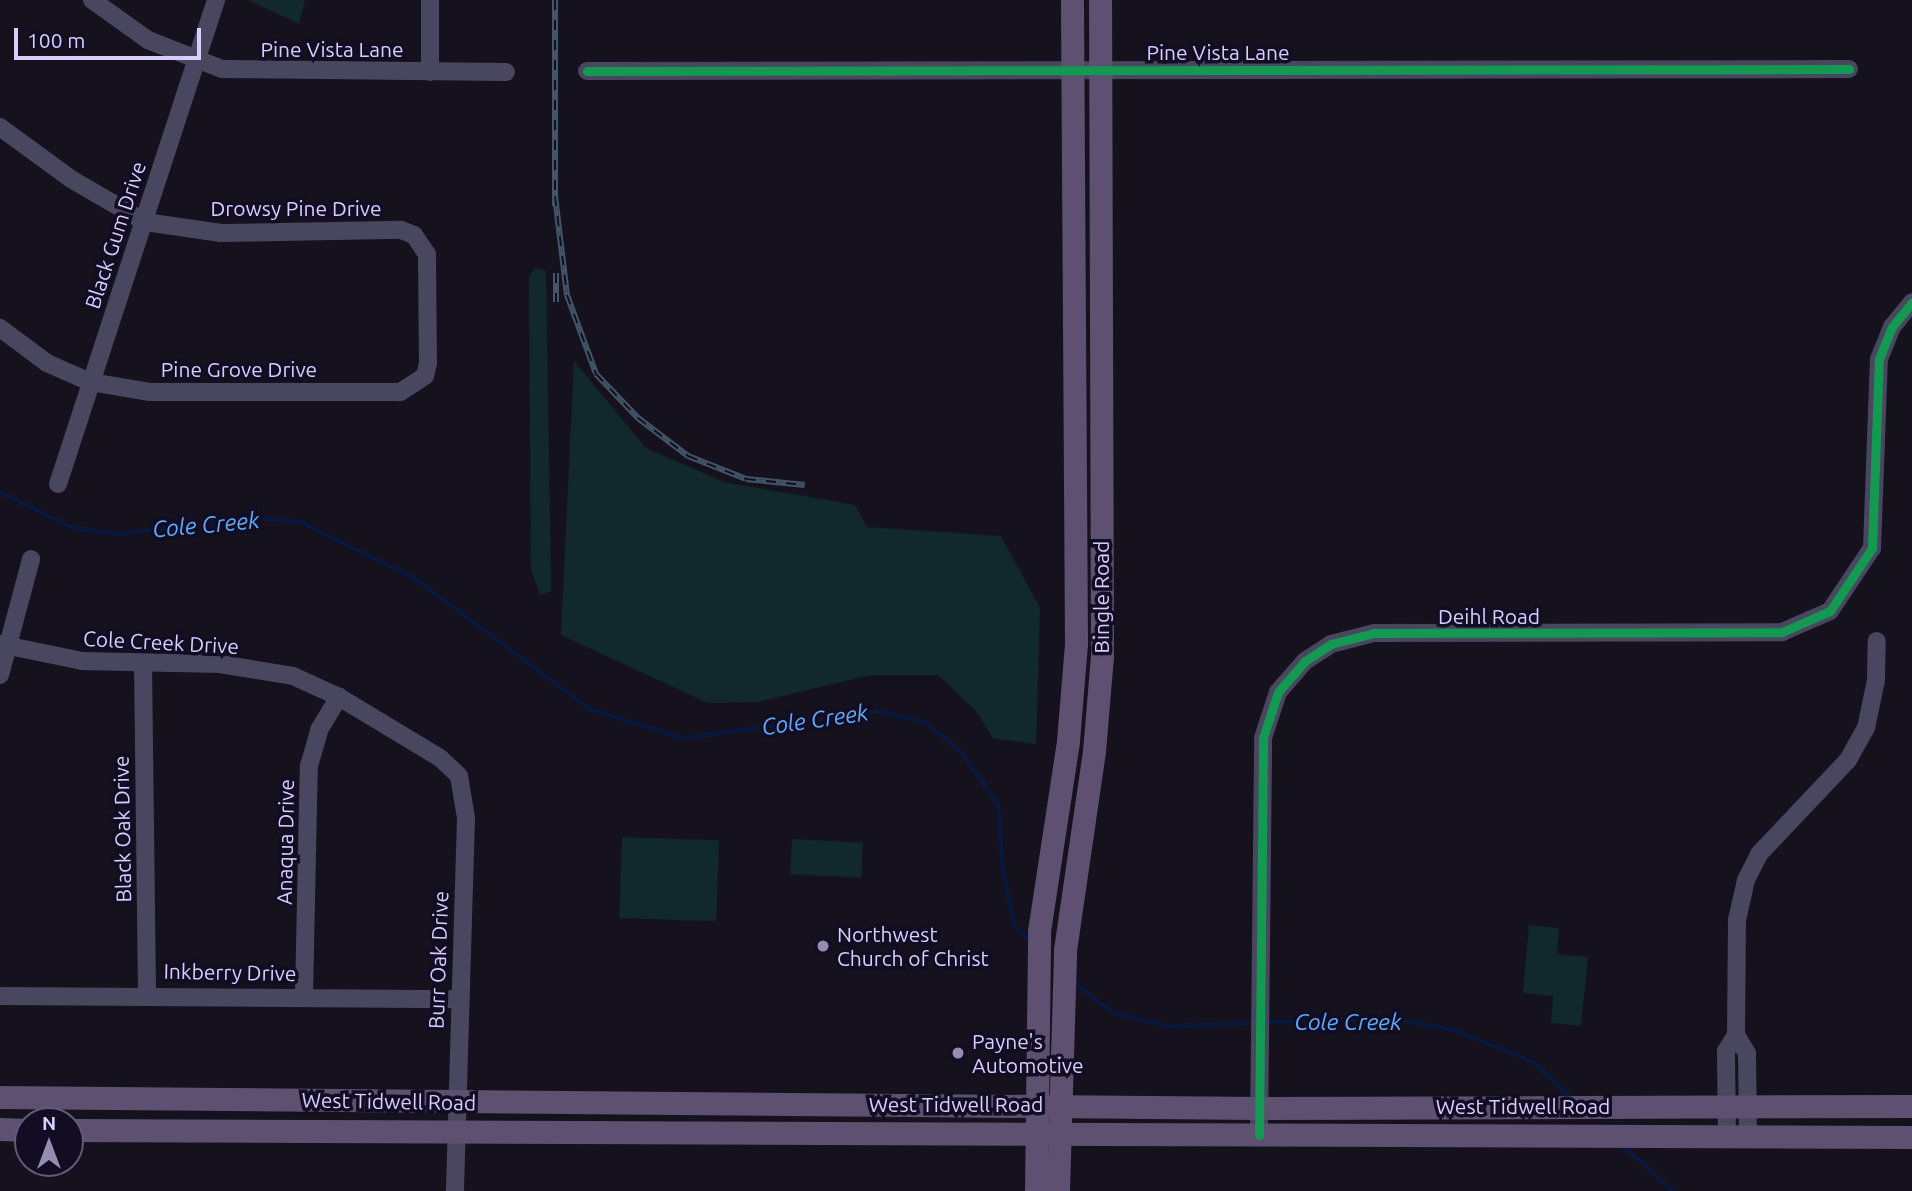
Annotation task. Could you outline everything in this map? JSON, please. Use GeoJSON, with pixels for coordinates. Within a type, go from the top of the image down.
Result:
{"type":"FeatureCollection","features":[{"type":"Feature","properties":{"kind":"main road","name":"Bingle Road"},"geometry":{"type":"LineString","coordinates":[[1048,1104],[1037,986],[1042,906],[1072,709],[1077,573],[1072,328],[1072,0]]}},
{"type":"Feature","properties":{"kind":"main road","name":"Bingle Road"},"geometry":{"type":"LineString","coordinates":[[1036,1191],[1047,1134],[1048,1104],[1062,1012],[1068,916],[1078,839],[1097,722],[1102,572],[1100,0]]}},
{"type":"Feature","properties":{"kind":"main road"},"geometry":{"type":"LineString","coordinates":[[1072,328],[1101,327]]}},
{"type":"Feature","properties":{"kind":"main road"},"geometry":{"type":"LineString","coordinates":[[1077,573],[1102,572]]}},
{"type":"Feature","properties":{"kind":"main road"},"geometry":{"type":"LineString","coordinates":[[1053,835],[1078,839]]}},
{"type":"Feature","properties":{"kind":"main road","name":"West Tidwell Road"},"geometry":{"type":"LineString","coordinates":[[0,1097],[1048,1104],[1259,1108],[1404,1105],[1912,1106]]}},
{"type":"Feature","properties":{"kind":"main road"},"geometry":{"type":"LineString","coordinates":[[668,1103],[668,1133]]}},
{"type":"Feature","properties":{"kind":"main road"},"geometry":{"type":"LineString","coordinates":[[821,1104],[823,1133]]}},
{"type":"Feature","properties":{"kind":"main road"},"geometry":{"type":"LineString","coordinates":[[1404,1105],[1406,1135]]}},
{"type":"Feature","properties":{"kind":"main road","name":"West Tidwell Road"},"geometry":{"type":"LineString","coordinates":[[84,1130],[1912,1137]]}},
{"type":"Feature","properties":{"kind":"main road","name":"Bingle Road"},"geometry":{"type":"LineString","coordinates":[[1047,1134],[1058,1191]]}},
{"type":"Feature","properties":{"kind":"street","name":"Pine Vista Lane"},"geometry":{"type":"LineString","coordinates":[[92,0],[148,40],[195,61],[253,72],[506,72]]}},
{"type":"Feature","properties":{"kind":"street","name":"Black Gum Drive"},"geometry":{"type":"LineString","coordinates":[[58,484],[216,0]]}},
{"type":"Feature","properties":{"kind":"street"},"geometry":{"type":"LineString","coordinates":[[429,72],[430,0]]}},
{"type":"Feature","properties":{"kind":"street","name":"Pine Vista Lane"},"geometry":{"type":"LineString","coordinates":[[587,71],[1849,69]]}},
{"type":"Feature","properties":{"kind":"street","name":"Drowsy Pine Drive"},"geometry":{"type":"LineString","coordinates":[[0,127],[71,179],[145,222],[221,233],[401,230],[414,235],[427,254],[428,312]]}},
{"type":"Feature","properties":{"kind":"street","name":"Deihl Road"},"geometry":{"type":"LineString","coordinates":[[1259,1135],[1263,738],[1278,692],[1305,661],[1331,644],[1374,633],[1782,632],[1830,611],[1872,548],[1880,359],[1892,327],[1912,302]]}},
{"type":"Feature","properties":{"kind":"street","name":"Pine Grove Drive"},"geometry":{"type":"LineString","coordinates":[[0,328],[47,363],[90,382],[150,392],[400,392],[425,376],[428,312]]}},
{"type":"Feature","properties":{"kind":"street"},"geometry":{"type":"LineString","coordinates":[[0,675],[3,645],[31,559]]}},
{"type":"Feature","properties":{"kind":"street"},"geometry":{"type":"LineString","coordinates":[[1737,1138],[1737,1105],[1747,1053],[1737,1035],[1737,920],[1745,880],[1760,853],[1848,760],[1866,729],[1876,680],[1877,641]]}},
{"type":"Feature","properties":{"kind":"street","name":"Cole Creek Drive"},"geometry":{"type":"LineString","coordinates":[[3,645],[82,661],[220,664],[293,676],[339,696],[440,758],[459,776],[466,818]]}},
{"type":"Feature","properties":{"kind":"street","name":"Black Oak Drive"},"geometry":{"type":"LineString","coordinates":[[143,664],[147,994]]}},
{"type":"Feature","properties":{"kind":"street","name":"Anaqua Drive"},"geometry":{"type":"LineString","coordinates":[[304,996],[309,766],[318,730],[339,696]]}},
{"type":"Feature","properties":{"kind":"street","name":"Burr Oak Drive"},"geometry":{"type":"LineString","coordinates":[[455,1191],[466,818]]}},
{"type":"Feature","properties":{"kind":"street","name":"Inkberry Drive"},"geometry":{"type":"LineString","coordinates":[[0,996],[147,994],[460,999]]}},
{"type":"Feature","properties":{"kind":"green space"},"geometry":{"type":"Polygon","coordinates":[[[248,0],[305,0],[299,24],[248,0]]]}},
{"type":"Feature","properties":{"kind":"green space"},"geometry":{"type":"Polygon","coordinates":[[[535,268],[546,271],[551,591],[540,595],[531,570],[529,277],[535,268]]]}},
{"type":"Feature","properties":{"kind":"green space"},"geometry":{"type":"Polygon","coordinates":[[[574,361],[646,448],[724,482],[855,505],[867,527],[1001,536],[1040,608],[1036,744],[993,738],[976,711],[938,675],[870,675],[758,702],[708,703],[561,635],[574,361]]]}},
{"type":"Feature","properties":{"kind":"green space"},"geometry":{"type":"Polygon","coordinates":[[[622,837],[719,840],[716,921],[619,918],[622,837]]]}},
{"type":"Feature","properties":{"kind":"green space"},"geometry":{"type":"Polygon","coordinates":[[[792,839],[863,843],[861,878],[790,874],[792,839]]]}},
{"type":"Feature","properties":{"kind":"green space"},"geometry":{"type":"Polygon","coordinates":[[[1529,925],[1559,928],[1557,954],[1588,957],[1581,1026],[1551,1023],[1553,996],[1523,993],[1529,925]]]}},
{"type":"Feature","properties":{"kind":"waterway","name":"Cole Creek"},"geometry":{"type":"LineString","coordinates":[[0,492],[74,528],[118,534],[252,517],[301,522],[413,577],[590,709],[683,738],[879,711],[927,723],[964,754],[999,806],[1003,868],[1015,926],[1030,940]]}},
{"type":"Feature","properties":{"kind":"waterway","name":"Cole Creek"},"geometry":{"type":"LineString","coordinates":[[1073,982],[1114,1013],[1169,1026],[1256,1023]]}},
{"type":"Feature","properties":{"kind":"waterway","name":"Cole Creek"},"geometry":{"type":"LineString","coordinates":[[1267,1022],[1390,1018],[1454,1030],[1534,1062],[1571,1097]]}},
{"type":"Feature","properties":{"kind":"waterway","name":"Cole Creek"},"geometry":{"type":"LineString","coordinates":[[1622,1145],[1674,1191]]}},
{"type":"Feature","properties":{"kind":"railway"},"geometry":{"type":"LineString","coordinates":[[555,0],[555,206]]}},
{"type":"Feature","properties":{"kind":"railway"},"geometry":{"type":"LineString","coordinates":[[555,196],[567,295],[596,374],[638,418],[688,456],[746,479],[805,485]]}},
{"type":"Feature","properties":{"kind":"railway"},"geometry":{"type":"LineString","coordinates":[[556,273],[556,302]]}},
{"type":"Feature","properties":{"kind":"cycle path"},"geometry":{"type":"LineString","coordinates":[[587,71],[1849,69]]}},
{"type":"Feature","properties":{"kind":"cycle path"},"geometry":{"type":"LineString","coordinates":[[1259,1135],[1263,738],[1278,692],[1305,661],[1331,644],[1374,633],[1782,632],[1830,611],[1872,548],[1879,359],[1892,327],[1912,302]]}},
{"type":"Feature","properties":{"kind":"place","name":"Northwest Church of Christ"},"geometry":{"type":"Point","coordinates":[823,946]}},
{"type":"Feature","properties":{"kind":"place","name":"Payne's Automotive"},"geometry":{"type":"Point","coordinates":[958,1053]}}]}
